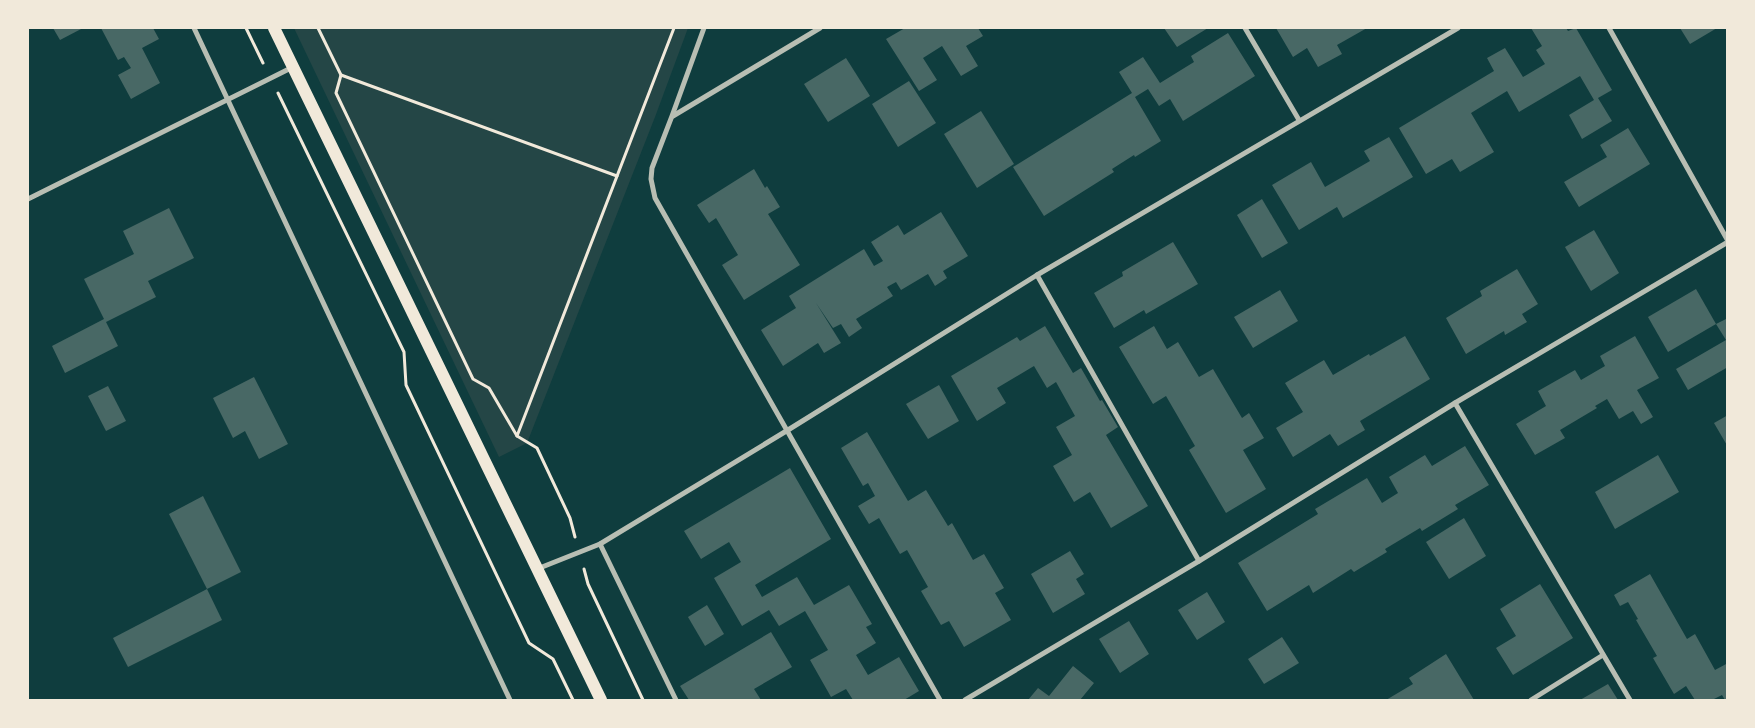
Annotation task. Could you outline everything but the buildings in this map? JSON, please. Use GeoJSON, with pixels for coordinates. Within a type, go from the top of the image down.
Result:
{"type":"FeatureCollection","features":[{"type":"Feature","properties":{"kind":"main road"},"geometry":{"type":"LineString","coordinates":[[274,28],[601,700]]}},
{"type":"Feature","properties":{"kind":"street"},"geometry":{"type":"LineString","coordinates":[[194,28],[510,700]]}},
{"type":"Feature","properties":{"kind":"street"},"geometry":{"type":"LineString","coordinates":[[704,28],[652,168],[650,179],[655,198],[940,700]]}},
{"type":"Feature","properties":{"kind":"street"},"geometry":{"type":"LineString","coordinates":[[672,116],[820,28]]}},
{"type":"Feature","properties":{"kind":"street"},"geometry":{"type":"LineString","coordinates":[[1245,28],[1299,120]]}},
{"type":"Feature","properties":{"kind":"street"},"geometry":{"type":"LineString","coordinates":[[537,569],[600,544],[1037,275],[1458,28]]}},
{"type":"Feature","properties":{"kind":"street"},"geometry":{"type":"LineString","coordinates":[[965,700],[1200,561],[1455,403],[1728,242],[1609,28]]}},
{"type":"Feature","properties":{"kind":"street"},"geometry":{"type":"LineString","coordinates":[[28,199],[226,99],[294,67]]}},
{"type":"Feature","properties":{"kind":"street"},"geometry":{"type":"LineString","coordinates":[[1037,275],[1200,561]]}},
{"type":"Feature","properties":{"kind":"street"},"geometry":{"type":"LineString","coordinates":[[1455,403],[1630,700]]}},
{"type":"Feature","properties":{"kind":"street"},"geometry":{"type":"LineString","coordinates":[[600,544],[676,700]]}},
{"type":"Feature","properties":{"kind":"street"},"geometry":{"type":"LineString","coordinates":[[1530,700],[1603,655]]}},
{"type":"Feature","properties":{"kind":"path"},"geometry":{"type":"LineString","coordinates":[[246,28],[404,352],[406,385],[529,643],[553,659],[573,700]]}},
{"type":"Feature","properties":{"kind":"path"},"geometry":{"type":"LineString","coordinates":[[318,28],[341,75],[336,93],[473,379],[489,388],[517,436],[674,28]]}},
{"type":"Feature","properties":{"kind":"path"},"geometry":{"type":"LineString","coordinates":[[341,75],[617,176]]}},
{"type":"Feature","properties":{"kind":"shaded area"},"geometry":{"type":"Polygon","coordinates":[[[294,28],[688,28],[527,443],[499,457],[294,28]]]}}]}
